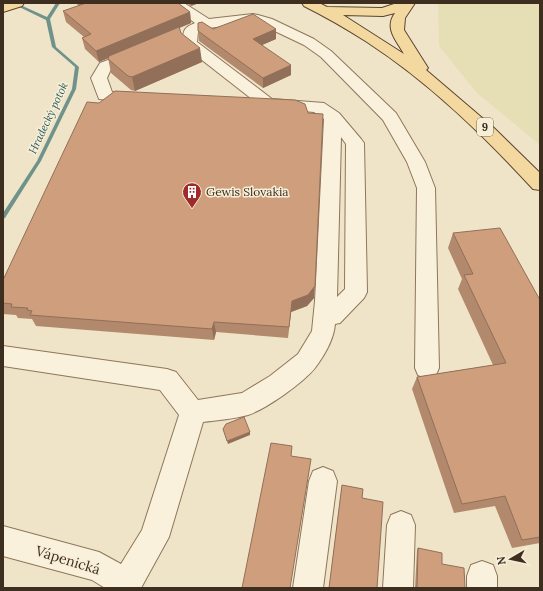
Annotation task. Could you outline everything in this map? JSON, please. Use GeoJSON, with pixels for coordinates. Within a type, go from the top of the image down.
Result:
{"type":"FeatureCollection","features":[{"type":"Feature","properties":{"kind":"main road"},"geometry":{"type":"LineString","coordinates":[[3,8],[17,3]]}},
{"type":"Feature","properties":{"kind":"main road","name":"9"},"geometry":{"type":"LineString","coordinates":[[309,3],[324,10],[371,38],[424,76],[490,132],[540,184]]}},
{"type":"Feature","properties":{"kind":"main road","name":"9"},"geometry":{"type":"LineString","coordinates":[[324,10],[349,13],[383,12],[407,4]]}},
{"type":"Feature","properties":{"kind":"main road","name":"9"},"geometry":{"type":"LineString","coordinates":[[407,4],[398,18],[397,30],[424,76]]}},
{"type":"Feature","properties":{"kind":"street"},"geometry":{"type":"LineString","coordinates":[[176,3],[191,30],[189,43],[268,104]]}},
{"type":"Feature","properties":{"kind":"street"},"geometry":{"type":"LineString","coordinates":[[191,30],[253,18],[267,22],[309,42],[326,54],[390,117],[416,162],[426,188],[427,368]]}},
{"type":"Feature","properties":{"kind":"street"},"geometry":{"type":"LineString","coordinates":[[148,48],[105,66],[98,78],[105,96],[151,98]]}},
{"type":"Feature","properties":{"kind":"street"},"geometry":{"type":"LineString","coordinates":[[244,103],[318,107],[333,117],[355,143],[356,292],[332,316],[325,316]]}},
{"type":"Feature","properties":{"kind":"street"},"geometry":{"type":"LineString","coordinates":[[193,412],[246,404],[279,384],[306,361],[323,333],[325,316],[333,117]]}},
{"type":"Feature","properties":{"kind":"street"},"geometry":{"type":"LineString","coordinates":[[3,356],[167,380],[193,412]]}},
{"type":"Feature","properties":{"kind":"street"},"geometry":{"type":"LineString","coordinates":[[125,586],[154,536],[193,412]]}},
{"type":"Feature","properties":{"kind":"street"},"geometry":{"type":"LineString","coordinates":[[308,588],[323,481]]}},
{"type":"Feature","properties":{"kind":"street"},"geometry":{"type":"LineString","coordinates":[[398,588],[401,525]]}},
{"type":"Feature","properties":{"kind":"street","name":"Vápenická"},"geometry":{"type":"LineString","coordinates":[[3,541],[99,567],[125,586]]}},
{"type":"Feature","properties":{"kind":"shaded area"},"geometry":{"type":"Polygon","coordinates":[[[438,3],[540,3],[540,145],[477,93],[439,46],[438,3]]]}},
{"type":"Feature","properties":{"kind":"building"},"geometry":{"type":"Polygon","coordinates":[[[86,3],[178,3],[190,12],[96,51],[82,38],[91,34],[63,11],[86,3]]]}},
{"type":"Feature","properties":{"kind":"building"},"geometry":{"type":"Polygon","coordinates":[[[253,14],[276,29],[253,39],[291,65],[263,78],[198,31],[198,23],[202,22],[213,29],[253,14]]]}},
{"type":"Feature","properties":{"kind":"building"},"geometry":{"type":"Polygon","coordinates":[[[179,27],[181,33],[200,48],[132,77],[128,76],[108,59],[109,56],[179,27]]]}},
{"type":"Feature","properties":{"kind":"building","name":"Gewis Slovakia"},"geometry":{"type":"Polygon","coordinates":[[[115,91],[295,100],[305,104],[308,113],[323,114],[315,286],[308,295],[292,301],[289,327],[214,322],[212,329],[30,315],[32,311],[27,310],[28,308],[11,307],[12,304],[3,303],[3,280],[87,102],[99,103],[115,91]]]}},
{"type":"Feature","properties":{"kind":"building"},"geometry":{"type":"Polygon","coordinates":[[[500,228],[540,300],[540,537],[522,540],[505,496],[462,504],[417,377],[506,363],[464,275],[473,274],[453,233],[500,228]]]}},
{"type":"Feature","properties":{"kind":"building"},"geometry":{"type":"Polygon","coordinates":[[[244,417],[250,432],[227,441],[223,429],[226,424],[244,417]]]}},
{"type":"Feature","properties":{"kind":"building"},"geometry":{"type":"Polygon","coordinates":[[[271,443],[292,446],[291,456],[311,459],[290,588],[242,588],[271,443]]]}},
{"type":"Feature","properties":{"kind":"building"},"geometry":{"type":"Polygon","coordinates":[[[342,485],[363,489],[362,498],[383,502],[377,588],[329,588],[342,485]]]}},
{"type":"Feature","properties":{"kind":"building"},"geometry":{"type":"Polygon","coordinates":[[[418,548],[442,553],[442,564],[464,568],[465,588],[417,588],[418,548]]]}},
{"type":"Feature","properties":{"kind":"waterway","name":"Hradecký potok"},"geometry":{"type":"LineString","coordinates":[[13,3],[48,19]]}},
{"type":"Feature","properties":{"kind":"waterway"},"geometry":{"type":"LineString","coordinates":[[48,19],[58,3]]}},
{"type":"Feature","properties":{"kind":"waterway","name":"Hradecký potok"},"geometry":{"type":"LineString","coordinates":[[3,217],[39,161],[74,89],[77,67],[54,47],[48,19]]}},
{"type":"Feature","properties":{"kind":"place","name":"Gewis Slovakia"},"geometry":{"type":"Point","coordinates":[192,209]}}]}
